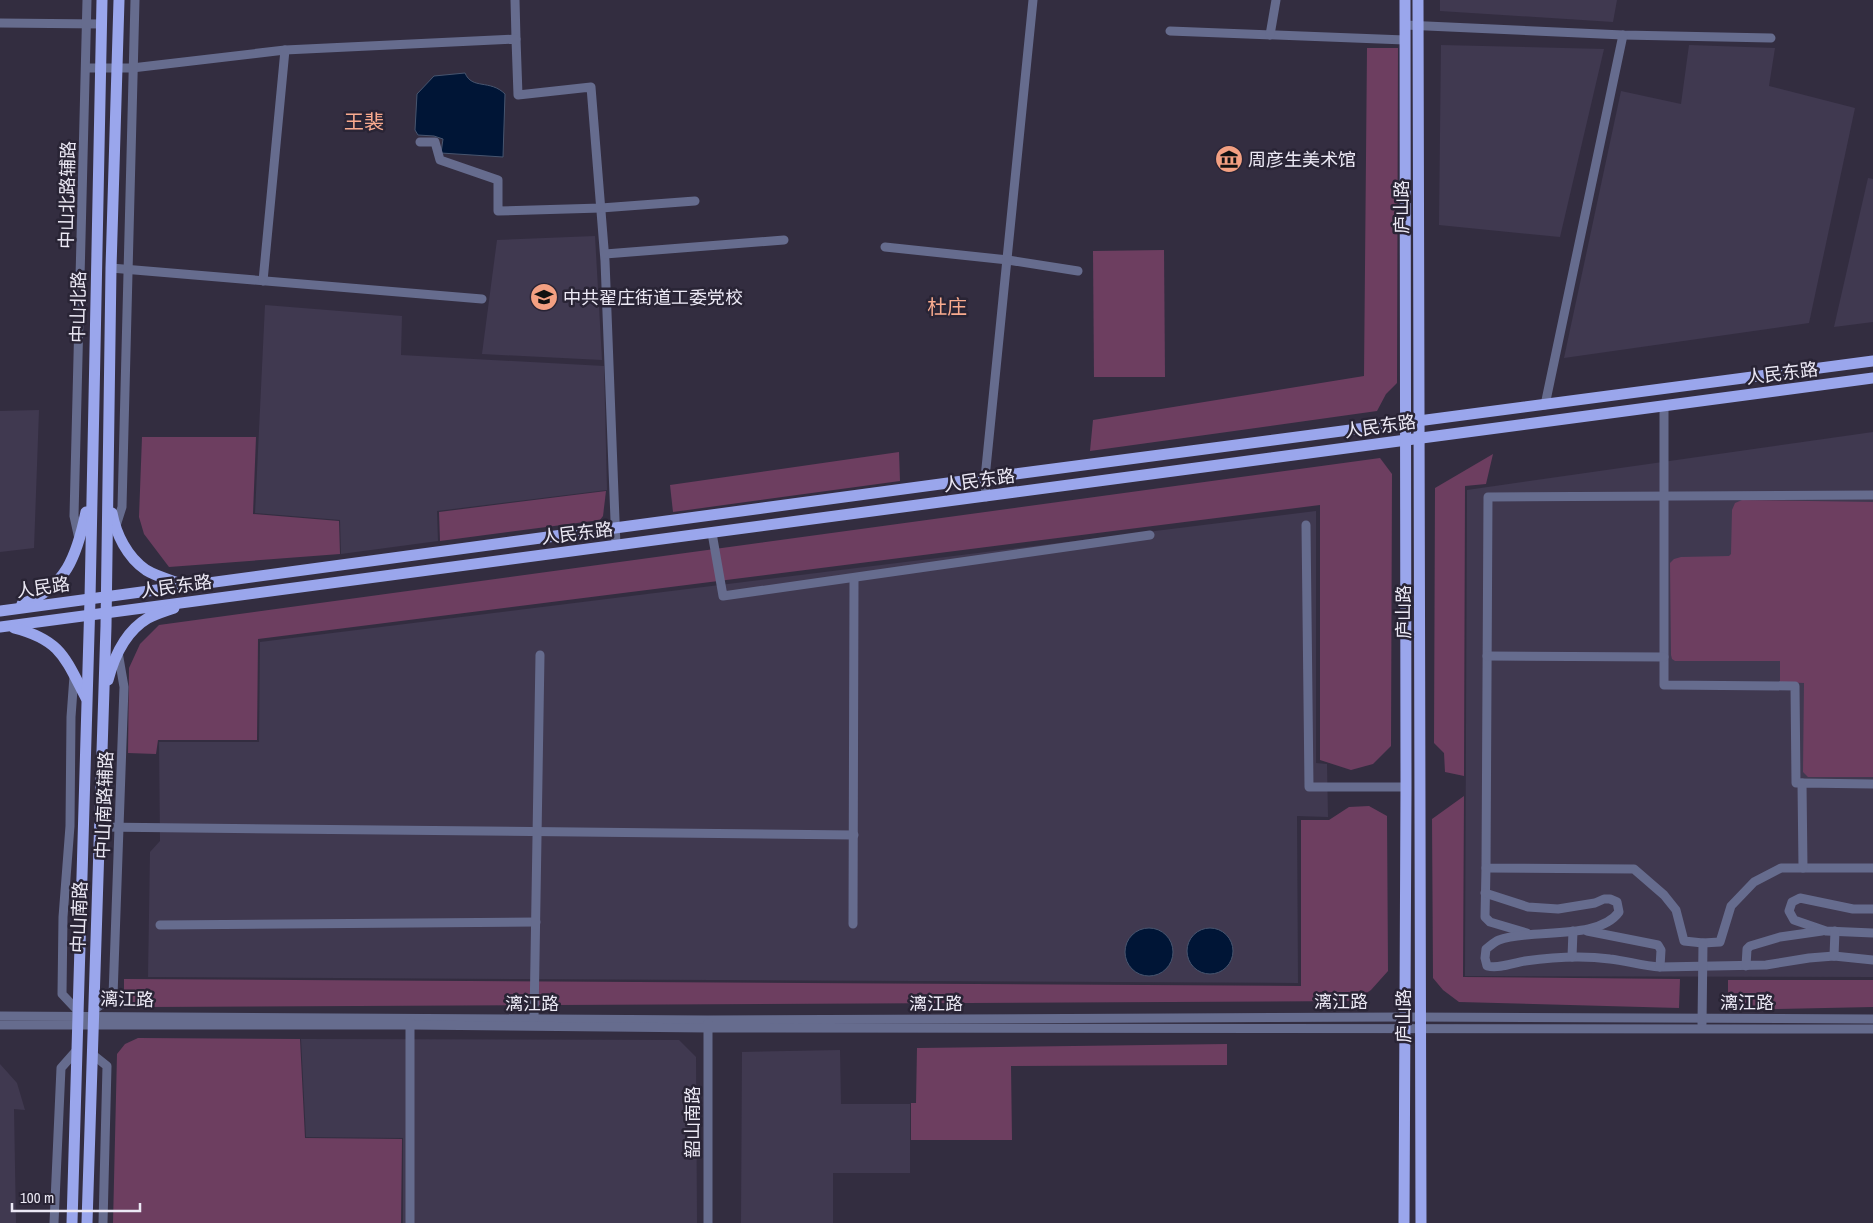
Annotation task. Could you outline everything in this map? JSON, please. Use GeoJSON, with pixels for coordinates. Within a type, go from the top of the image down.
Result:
{"type":"FeatureCollection","features":[{"type":"Feature","properties":{"kind":"main road","name":"中山北路"},"geometry":{"type":"LineString","coordinates":[[89,615],[99,68],[102,0]]}},
{"type":"Feature","properties":{"kind":"main road","name":"中山北路"},"geometry":{"type":"LineString","coordinates":[[106,613],[111,268],[119,0]]}},
{"type":"Feature","properties":{"kind":"main road","name":"庐山路"},"geometry":{"type":"LineString","coordinates":[[1404,1223],[1406,1022],[1405,0]]}},
{"type":"Feature","properties":{"kind":"main road","name":"庐山路"},"geometry":{"type":"LineString","coordinates":[[1418,0],[1421,1223]]}},
{"type":"Feature","properties":{"kind":"main road","name":"人民东路"},"geometry":{"type":"LineString","coordinates":[[90,598],[1873,361]]}},
{"type":"Feature","properties":{"kind":"main road","name":"人民东路"},"geometry":{"type":"LineString","coordinates":[[89,615],[1873,378]]}},
{"type":"Feature","properties":{"kind":"main road"},"geometry":{"type":"LineString","coordinates":[[4,610],[31,601],[48,590],[63,575],[76,552],[92,489]]}},
{"type":"Feature","properties":{"kind":"main road"},"geometry":{"type":"LineString","coordinates":[[107,492],[115,529],[131,557],[146,570],[188,586]]}},
{"type":"Feature","properties":{"kind":"main road","name":"人民路"},"geometry":{"type":"LineString","coordinates":[[4,610],[90,598]]}},
{"type":"Feature","properties":{"kind":"main road"},"geometry":{"type":"LineString","coordinates":[[102,699],[118,652],[132,632],[147,618],[188,602]]}},
{"type":"Feature","properties":{"kind":"main road","name":"中山南路"},"geometry":{"type":"LineString","coordinates":[[88,1223],[106,613]]}},
{"type":"Feature","properties":{"kind":"main road","name":"人民路"},"geometry":{"type":"LineString","coordinates":[[4,627],[89,615]]}},
{"type":"Feature","properties":{"kind":"main road","name":"中山南路"},"geometry":{"type":"LineString","coordinates":[[72,1223],[89,615]]}},
{"type":"Feature","properties":{"kind":"main road"},"geometry":{"type":"LineString","coordinates":[[4,627],[30,632],[48,641],[63,656],[87,699]]}},
{"type":"Feature","properties":{"kind":"main road"},"geometry":{"type":"LineString","coordinates":[[1406,787],[1420,787]]}},
{"type":"Feature","properties":{"kind":"main road"},"geometry":{"type":"LineString","coordinates":[[83,827],[99,827]]}},
{"type":"Feature","properties":{"kind":"street","name":"中山北路辅路"},"geometry":{"type":"LineString","coordinates":[[80,540],[74,516],[87,0]]}},
{"type":"Feature","properties":{"kind":"street"},"geometry":{"type":"LineString","coordinates":[[115,529],[122,507],[134,0]]}},
{"type":"Feature","properties":{"kind":"street"},"geometry":{"type":"LineString","coordinates":[[515,0],[518,95],[591,87],[604,254],[616,546]]}},
{"type":"Feature","properties":{"kind":"street"},"geometry":{"type":"LineString","coordinates":[[986,497],[985,478],[1033,0]]}},
{"type":"Feature","properties":{"kind":"street"},"geometry":{"type":"LineString","coordinates":[[1270,35],[1276,0]]}},
{"type":"Feature","properties":{"kind":"street"},"geometry":{"type":"LineString","coordinates":[[0,23],[101,24]]}},
{"type":"Feature","properties":{"kind":"street"},"geometry":{"type":"LineString","coordinates":[[1405,25],[1623,35],[1771,38]]}},
{"type":"Feature","properties":{"kind":"street"},"geometry":{"type":"LineString","coordinates":[[1170,31],[1405,40]]}},
{"type":"Feature","properties":{"kind":"street"},"geometry":{"type":"LineString","coordinates":[[1545,405],[1623,35]]}},
{"type":"Feature","properties":{"kind":"street"},"geometry":{"type":"LineString","coordinates":[[86,68],[132,68],[285,50],[516,39]]}},
{"type":"Feature","properties":{"kind":"street"},"geometry":{"type":"LineString","coordinates":[[263,280],[285,50]]}},
{"type":"Feature","properties":{"kind":"street"},"geometry":{"type":"LineString","coordinates":[[420,142],[435,142],[440,160],[498,180],[498,211],[601,208],[696,202]]}},
{"type":"Feature","properties":{"kind":"street"},"geometry":{"type":"LineString","coordinates":[[604,254],[784,240]]}},
{"type":"Feature","properties":{"kind":"street"},"geometry":{"type":"LineString","coordinates":[[885,247],[1008,260],[1078,271]]}},
{"type":"Feature","properties":{"kind":"street"},"geometry":{"type":"LineString","coordinates":[[111,268],[482,300]]}},
{"type":"Feature","properties":{"kind":"street"},"geometry":{"type":"LineString","coordinates":[[1664,406],[1664,685],[1795,686],[1796,783],[1873,784]]}},
{"type":"Feature","properties":{"kind":"street"},"geometry":{"type":"LineString","coordinates":[[1532,935],[1490,922],[1485,917],[1488,497],[1873,494]]}},
{"type":"Feature","properties":{"kind":"street"},"geometry":{"type":"LineString","coordinates":[[1306,525],[1309,787],[1406,787]]}},
{"type":"Feature","properties":{"kind":"street"},"geometry":{"type":"LineString","coordinates":[[712,533],[723,596],[1150,535]]}},
{"type":"Feature","properties":{"kind":"street"},"geometry":{"type":"LineString","coordinates":[[853,924],[854,578]]}},
{"type":"Feature","properties":{"kind":"street","name":"中山南路辅路"},"geometry":{"type":"LineString","coordinates":[[93,1017],[113,996],[124,686],[118,652]]}},
{"type":"Feature","properties":{"kind":"street"},"geometry":{"type":"LineString","coordinates":[[534,1019],[540,655]]}},
{"type":"Feature","properties":{"kind":"street"},"geometry":{"type":"LineString","coordinates":[[1487,656],[1664,657]]}},
{"type":"Feature","properties":{"kind":"street","name":"中山南路辅路"},"geometry":{"type":"LineString","coordinates":[[74,676],[71,717],[70,826],[63,917],[62,994],[77,1016]]}},
{"type":"Feature","properties":{"kind":"street"},"geometry":{"type":"LineString","coordinates":[[1802,783],[1803,868]]}},
{"type":"Feature","properties":{"kind":"street"},"geometry":{"type":"LineString","coordinates":[[70,826],[83,827]]}},
{"type":"Feature","properties":{"kind":"street"},"geometry":{"type":"LineString","coordinates":[[99,827],[854,836]]}},
{"type":"Feature","properties":{"kind":"street"},"geometry":{"type":"LineString","coordinates":[[1486,868],[1634,869],[1664,895],[1676,910],[1684,941],[1703,943],[1720,942],[1731,906],[1754,882],[1781,868],[1873,868]]}},
{"type":"Feature","properties":{"kind":"street"},"geometry":{"type":"LineString","coordinates":[[1485,893],[1528,907],[1558,909],[1610,899],[1617,902],[1619,912],[1609,922],[1585,930],[1498,940],[1486,948],[1485,958],[1487,966],[1494,968],[1523,961],[1572,957],[1611,959],[1644,966],[1660,967],[1766,965],[1834,956],[1873,960]]}},
{"type":"Feature","properties":{"kind":"street"},"geometry":{"type":"LineString","coordinates":[[1830,931],[1794,920],[1790,911],[1792,902],[1800,898],[1853,910],[1873,910]]}},
{"type":"Feature","properties":{"kind":"street"},"geometry":{"type":"LineString","coordinates":[[1797,921],[1797,934]]}},
{"type":"Feature","properties":{"kind":"street"},"geometry":{"type":"LineString","coordinates":[[160,925],[536,922]]}},
{"type":"Feature","properties":{"kind":"street"},"geometry":{"type":"LineString","coordinates":[[1609,922],[1609,934]]}},
{"type":"Feature","properties":{"kind":"street"},"geometry":{"type":"LineString","coordinates":[[1507,928],[1507,938]]}},
{"type":"Feature","properties":{"kind":"street"},"geometry":{"type":"LineString","coordinates":[[1585,930],[1658,945],[1661,950],[1660,967]]}},
{"type":"Feature","properties":{"kind":"street"},"geometry":{"type":"LineString","coordinates":[[1572,957],[1573,931]]}},
{"type":"Feature","properties":{"kind":"street"},"geometry":{"type":"LineString","coordinates":[[1830,931],[1834,956]]}},
{"type":"Feature","properties":{"kind":"street"},"geometry":{"type":"LineString","coordinates":[[1746,966],[1747,949],[1750,946],[1797,934],[1830,931],[1873,933]]}},
{"type":"Feature","properties":{"kind":"street"},"geometry":{"type":"LineString","coordinates":[[1702,1030],[1703,943]]}},
{"type":"Feature","properties":{"kind":"street","name":"漓江路"},"geometry":{"type":"LineString","coordinates":[[0,1016],[708,1024],[1406,1022],[1702,1030],[1873,1028]]}},
{"type":"Feature","properties":{"kind":"street","name":"漓江路"},"geometry":{"type":"LineString","coordinates":[[0,1025],[77,1016]]}},
{"type":"Feature","properties":{"kind":"street","name":"漓江路"},"geometry":{"type":"LineString","coordinates":[[1421,1023],[1702,1018],[1873,1019]]}},
{"type":"Feature","properties":{"kind":"street","name":"漓江路"},"geometry":{"type":"LineString","coordinates":[[410,1022],[534,1019],[708,1024]]}},
{"type":"Feature","properties":{"kind":"street"},"geometry":{"type":"LineString","coordinates":[[410,1022],[410,1223]]}},
{"type":"Feature","properties":{"kind":"street","name":"韶山南路"},"geometry":{"type":"LineString","coordinates":[[708,1024],[708,1223]]}},
{"type":"Feature","properties":{"kind":"street"},"geometry":{"type":"LineString","coordinates":[[54,1223],[61,1068],[76,1051]]}},
{"type":"Feature","properties":{"kind":"street"},"geometry":{"type":"LineString","coordinates":[[92,1054],[107,1066],[103,1223]]}},
{"type":"Feature","properties":{"kind":"shaded area"},"geometry":{"type":"Polygon","coordinates":[[[1440,0],[1617,0],[1613,22],[1440,11],[1440,0]]]}},
{"type":"Feature","properties":{"kind":"shaded area"},"geometry":{"type":"Polygon","coordinates":[[[1441,45],[1604,49],[1560,237],[1439,225],[1441,45]]]}},
{"type":"Feature","properties":{"kind":"shaded area"},"geometry":{"type":"Polygon","coordinates":[[[1689,45],[1775,48],[1769,86],[1855,108],[1809,323],[1564,358],[1621,91],[1681,104],[1689,45]]]}},
{"type":"Feature","properties":{"kind":"shaded area"},"geometry":{"type":"Polygon","coordinates":[[[1367,48],[1398,48],[1397,383],[1386,394],[1377,411],[1090,451],[1093,420],[1364,376],[1367,48]]]}},
{"type":"Feature","properties":{"kind":"shaded area"},"geometry":{"type":"Polygon","coordinates":[[[1868,178],[1873,179],[1873,322],[1834,327],[1868,178]]]}},
{"type":"Feature","properties":{"kind":"shaded area","name":"中共翟庄街道工委党校"},"geometry":{"type":"Polygon","coordinates":[[[595,236],[602,360],[482,354],[497,240],[595,236]]]}},
{"type":"Feature","properties":{"kind":"shaded area"},"geometry":{"type":"Polygon","coordinates":[[[1164,250],[1165,377],[1094,377],[1093,251],[1164,250]]]}},
{"type":"Feature","properties":{"kind":"shaded area"},"geometry":{"type":"Polygon","coordinates":[[[265,305],[402,316],[401,355],[604,366],[607,490],[437,511],[438,541],[341,554],[340,520],[255,513],[265,305]]]}},
{"type":"Feature","properties":{"kind":"shaded area"},"geometry":{"type":"Polygon","coordinates":[[[39,410],[34,548],[0,552],[0,411],[39,410]]]}},
{"type":"Feature","properties":{"kind":"shaded area"},"geometry":{"type":"Polygon","coordinates":[[[1873,432],[1873,977],[1465,976],[1467,490],[1873,432]]]}},
{"type":"Feature","properties":{"kind":"shaded area"},"geometry":{"type":"Polygon","coordinates":[[[142,437],[256,437],[253,514],[339,521],[340,554],[169,567],[144,534],[139,517],[142,437]]]}},
{"type":"Feature","properties":{"kind":"shaded area"},"geometry":{"type":"Polygon","coordinates":[[[899,452],[900,481],[673,512],[670,485],[899,452]]]}},
{"type":"Feature","properties":{"kind":"shaded area"},"geometry":{"type":"Polygon","coordinates":[[[1493,454],[1486,484],[1465,486],[1464,776],[1445,772],[1444,753],[1434,743],[1435,488],[1493,454]]]}},
{"type":"Feature","properties":{"kind":"shaded area"},"geometry":{"type":"Polygon","coordinates":[[[1380,458],[1392,474],[1391,746],[1373,764],[1351,770],[1320,760],[1320,505],[258,639],[257,740],[158,740],[156,754],[128,753],[129,668],[140,644],[159,625],[1380,458]]]}},
{"type":"Feature","properties":{"kind":"shaded area"},"geometry":{"type":"Polygon","coordinates":[[[606,491],[603,516],[600,520],[440,541],[439,512],[606,491]]]}},
{"type":"Feature","properties":{"kind":"shaded area"},"geometry":{"type":"Polygon","coordinates":[[[1742,500],[1873,502],[1873,777],[1808,777],[1803,772],[1804,683],[1780,682],[1780,661],[1675,661],[1672,659],[1670,563],[1674,559],[1681,557],[1729,556],[1731,554],[1732,510],[1735,503],[1742,500]]]}},
{"type":"Feature","properties":{"kind":"shaded area"},"geometry":{"type":"Polygon","coordinates":[[[1316,511],[1316,763],[1327,764],[1328,817],[1297,816],[1298,983],[148,977],[150,852],[160,841],[159,742],[259,742],[260,642],[1316,511]]]}},
{"type":"Feature","properties":{"kind":"shaded area"},"geometry":{"type":"Polygon","coordinates":[[[1464,796],[1463,977],[1680,979],[1679,1008],[1459,1002],[1443,990],[1433,978],[1432,819],[1464,796]]]}},
{"type":"Feature","properties":{"kind":"shaded area"},"geometry":{"type":"Polygon","coordinates":[[[1369,806],[1387,816],[1388,971],[1371,990],[1354,1001],[147,1007],[131,1002],[124,989],[124,979],[1301,986],[1301,820],[1329,820],[1349,807],[1369,806]]]}},
{"type":"Feature","properties":{"kind":"shaded area"},"geometry":{"type":"Polygon","coordinates":[[[1728,980],[1873,980],[1873,1007],[1728,1010],[1728,980]]]}},
{"type":"Feature","properties":{"kind":"shaded area"},"geometry":{"type":"Polygon","coordinates":[[[138,1038],[300,1039],[305,1138],[402,1139],[401,1223],[113,1223],[117,1054],[125,1044],[138,1038]]]}},
{"type":"Feature","properties":{"kind":"shaded area"},"geometry":{"type":"Polygon","coordinates":[[[301,1039],[679,1040],[696,1057],[697,1223],[403,1223],[403,1138],[306,1137],[301,1039]]]}},
{"type":"Feature","properties":{"kind":"shaded area"},"geometry":{"type":"Polygon","coordinates":[[[1227,1044],[1227,1065],[1011,1066],[1012,1140],[911,1140],[911,1103],[916,1103],[917,1048],[1227,1044]]]}},
{"type":"Feature","properties":{"kind":"shaded area"},"geometry":{"type":"Polygon","coordinates":[[[840,1050],[841,1104],[910,1104],[910,1173],[833,1173],[833,1223],[741,1223],[742,1052],[840,1050]]]}},
{"type":"Feature","properties":{"kind":"shaded area"},"geometry":{"type":"Polygon","coordinates":[[[0,1064],[17,1083],[25,1110],[14,1109],[16,1223],[0,1223],[0,1064]]]}},
{"type":"Feature","properties":{"kind":"water"},"geometry":{"type":"Polygon","coordinates":[[[465,73],[472,81],[499,89],[505,94],[503,157],[441,153],[443,139],[434,136],[418,135],[415,130],[417,94],[434,76],[465,73]]]}},
{"type":"Feature","properties":{"kind":"water"},"geometry":{"type":"Polygon","coordinates":[[[1149,928],[1158,930],[1166,935],[1171,943],[1173,952],[1171,961],[1166,969],[1158,974],[1149,976],[1140,974],[1132,969],[1127,961],[1125,952],[1127,943],[1132,935],[1140,930],[1149,928]]]}},
{"type":"Feature","properties":{"kind":"water"},"geometry":{"type":"Polygon","coordinates":[[[1210,928],[1223,932],[1229,938],[1233,951],[1229,964],[1223,970],[1210,974],[1197,970],[1191,964],[1187,951],[1191,938],[1197,932],[1210,928]]]}},
{"type":"Feature","properties":{"kind":"place","name":"周彦生美术馆"},"geometry":{"type":"Point","coordinates":[1229,159]}},
{"type":"Feature","properties":{"kind":"place","name":"中共翟庄街道工委党校"},"geometry":{"type":"Point","coordinates":[544,297]}},
{"type":"Feature","properties":{"kind":"district","name":"王裴"},"geometry":{"type":"Point","coordinates":[364,121]}},
{"type":"Feature","properties":{"kind":"district","name":"杜庄"},"geometry":{"type":"Point","coordinates":[947,306]}}]}
